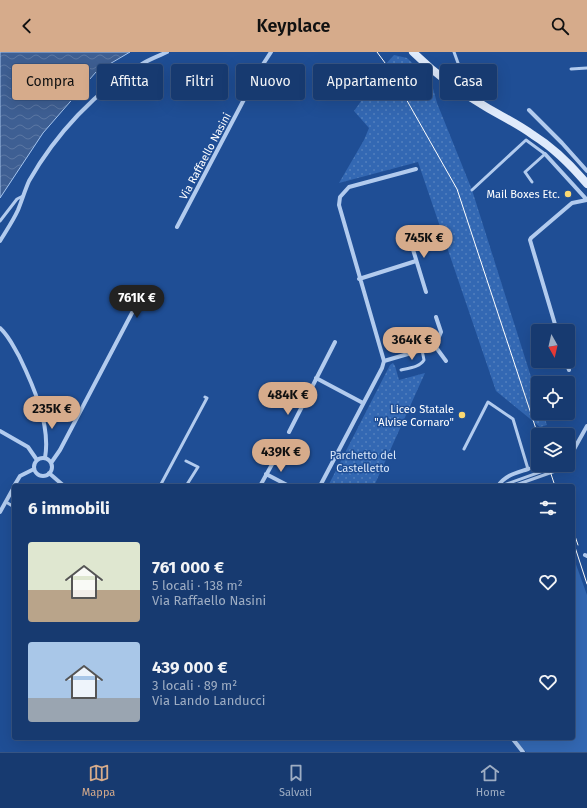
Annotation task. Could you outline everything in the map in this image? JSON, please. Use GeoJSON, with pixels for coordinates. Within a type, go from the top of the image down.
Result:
{"type":"FeatureCollection","features":[{"type":"Feature","properties":{"kind":"main road"},"geometry":{"type":"LineString","coordinates":[[413,52],[429,67],[459,90],[532,134],[551,148],[571,165],[587,184]]}},
{"type":"Feature","properties":{"kind":"street"},"geometry":{"type":"LineString","coordinates":[[0,242],[14,219],[29,182],[46,155],[71,122],[91,101],[114,83],[142,64],[167,52]]}},
{"type":"Feature","properties":{"kind":"street","name":"Via Raffaello Nasini"},"geometry":{"type":"LineString","coordinates":[[177,226],[260,69],[271,52]]}},
{"type":"Feature","properties":{"kind":"street"},"geometry":{"type":"LineString","coordinates":[[529,110],[587,171]]}},
{"type":"Feature","properties":{"kind":"street"},"geometry":{"type":"LineString","coordinates":[[545,154],[587,200]]}},
{"type":"Feature","properties":{"kind":"street"},"geometry":{"type":"LineString","coordinates":[[321,484],[382,368],[384,361],[359,279],[339,205],[340,197],[349,187],[416,169]]}},
{"type":"Feature","properties":{"kind":"street"},"geometry":{"type":"LineString","coordinates":[[555,324],[530,240],[572,203],[587,200]]}},
{"type":"Feature","properties":{"kind":"street"},"geometry":{"type":"LineString","coordinates":[[407,230],[426,292]]}},
{"type":"Feature","properties":{"kind":"street"},"geometry":{"type":"LineString","coordinates":[[359,279],[416,261]]}},
{"type":"Feature","properties":{"kind":"street"},"geometry":{"type":"LineString","coordinates":[[45,458],[37,460],[34,464],[34,469],[39,475],[49,473],[52,468],[51,463],[60,450],[144,290]]}},
{"type":"Feature","properties":{"kind":"street"},"geometry":{"type":"LineString","coordinates":[[384,361],[435,346],[441,332],[436,317]]}},
{"type":"Feature","properties":{"kind":"street"},"geometry":{"type":"LineString","coordinates":[[0,328],[8,336],[26,372],[38,404],[42,417],[46,445],[45,458]]}},
{"type":"Feature","properties":{"kind":"street"},"geometry":{"type":"LineString","coordinates":[[290,432],[334,342]]}},
{"type":"Feature","properties":{"kind":"street"},"geometry":{"type":"LineString","coordinates":[[435,346],[446,361]]}},
{"type":"Feature","properties":{"kind":"street"},"geometry":{"type":"LineString","coordinates":[[316,378],[363,403]]}},
{"type":"Feature","properties":{"kind":"street"},"geometry":{"type":"LineString","coordinates":[[575,447],[587,426]]}},
{"type":"Feature","properties":{"kind":"street"},"geometry":{"type":"LineString","coordinates":[[0,431],[28,447],[37,460]]}},
{"type":"Feature","properties":{"kind":"street"},"geometry":{"type":"LineString","coordinates":[[261,484],[280,450]]}},
{"type":"Feature","properties":{"kind":"street"},"geometry":{"type":"LineString","coordinates":[[45,458],[51,463]]}},
{"type":"Feature","properties":{"kind":"street"},"geometry":{"type":"LineString","coordinates":[[15,484],[20,476],[34,469]]}},
{"type":"Feature","properties":{"kind":"street"},"geometry":{"type":"LineString","coordinates":[[501,484],[502,480],[508,476],[528,469]]}},
{"type":"Feature","properties":{"kind":"street"},"geometry":{"type":"LineString","coordinates":[[49,473],[62,484]]}},
{"type":"Feature","properties":{"kind":"street"},"geometry":{"type":"LineString","coordinates":[[266,474],[285,484]]}},
{"type":"Feature","properties":{"kind":"street"},"geometry":{"type":"LineString","coordinates":[[0,511],[12,490]]}},
{"type":"Feature","properties":{"kind":"street"},"geometry":{"type":"LineString","coordinates":[[514,740],[523,752]]}},
{"type":"Feature","properties":{"kind":"lane"},"geometry":{"type":"LineString","coordinates":[[454,52],[458,63]]}},
{"type":"Feature","properties":{"kind":"lane"},"geometry":{"type":"LineString","coordinates":[[571,69],[587,68]]}},
{"type":"Feature","properties":{"kind":"lane"},"geometry":{"type":"LineString","coordinates":[[472,190],[526,140],[545,154],[525,172],[532,182]]}},
{"type":"Feature","properties":{"kind":"lane"},"geometry":{"type":"LineString","coordinates":[[0,220],[17,199],[24,194]]}},
{"type":"Feature","properties":{"kind":"lane"},"geometry":{"type":"LineString","coordinates":[[401,370],[418,366],[422,363],[424,360],[422,350]]}},
{"type":"Feature","properties":{"kind":"lane"},"geometry":{"type":"LineString","coordinates":[[161,484],[207,398],[205,397]]}},
{"type":"Feature","properties":{"kind":"lane"},"geometry":{"type":"LineString","coordinates":[[464,448],[488,402],[513,419],[528,469],[531,468]]}},
{"type":"Feature","properties":{"kind":"lane"},"geometry":{"type":"LineString","coordinates":[[186,461],[198,467],[187,484]]}},
{"type":"Feature","properties":{"kind":"lane"},"geometry":{"type":"LineString","coordinates":[[506,484],[545,472]]}},
{"type":"Feature","properties":{"kind":"lane"},"geometry":{"type":"LineString","coordinates":[[518,484],[548,472]]}},
{"type":"Feature","properties":{"kind":"lane"},"geometry":{"type":"LineString","coordinates":[[6,502],[12,506]]}},
{"type":"Feature","properties":{"kind":"green space"},"geometry":{"type":"Polygon","coordinates":[[[394,55],[407,58],[413,64],[386,64],[394,55]]]}},
{"type":"Feature","properties":{"kind":"green space"},"geometry":{"type":"Polygon","coordinates":[[[432,85],[437,103],[472,190],[531,377],[531,420],[496,391],[418,162],[339,183],[364,140],[369,128],[354,111],[362,100],[432,100],[432,85]]]}},
{"type":"Feature","properties":{"kind":"green space","name":"Parchetto del Castelletto"},"geometry":{"type":"Polygon","coordinates":[[[393,363],[395,366],[399,380],[425,373],[375,484],[329,484],[390,365],[393,363]]]}},
{"type":"Feature","properties":{"kind":"green space"},"geometry":{"type":"Polygon","coordinates":[[[531,420],[545,420],[547,425],[540,427],[531,420]]]}},
{"type":"Feature","properties":{"kind":"green space"},"geometry":{"type":"Polygon","coordinates":[[[575,562],[587,595],[587,752],[526,752],[516,740],[575,740],[575,562]]]}},
{"type":"Feature","properties":{"kind":"water"},"geometry":{"type":"Polygon","coordinates":[[[0,52],[130,52],[110,64],[97,64],[97,71],[89,80],[89,64],[12,64],[12,100],[72,100],[43,133],[0,198],[0,52]]]}},
{"type":"Feature","properties":{"kind":"tram line"},"geometry":{"type":"LineString","coordinates":[[377,52],[388,67],[457,189],[536,428]]}},
{"type":"Feature","properties":{"kind":"tram line"},"geometry":{"type":"LineString","coordinates":[[550,472],[554,484]]}},
{"type":"Feature","properties":{"kind":"tram line"},"geometry":{"type":"LineString","coordinates":[[575,536],[578,545]]}},
{"type":"Feature","properties":{"kind":"tram line"},"geometry":{"type":"LineString","coordinates":[[575,547],[587,584]]}},
{"type":"Feature","properties":{"kind":"place","name":"Mail Boxes Etc."},"geometry":{"type":"Point","coordinates":[568,194]}},
{"type":"Feature","properties":{"kind":"place","name":"Liceo Statale \"Alvise Cornaro\""},"geometry":{"type":"Point","coordinates":[462,415]}}]}
